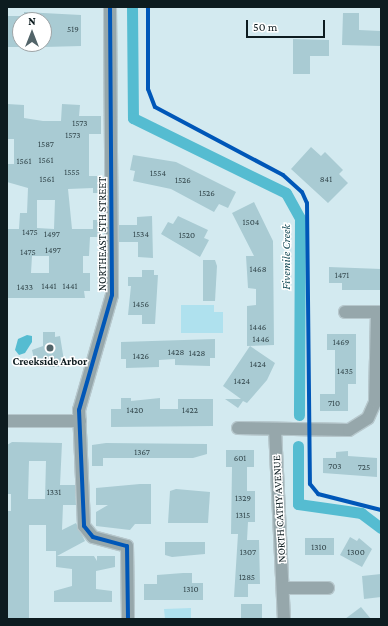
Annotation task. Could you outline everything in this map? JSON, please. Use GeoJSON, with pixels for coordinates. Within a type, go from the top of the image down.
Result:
{"type":"FeatureCollection","features":[{"type":"Feature","properties":{"kind":"street","name":"NORTHEAST 5TH STREET"},"geometry":{"type":"LineString","coordinates":[[110,7],[112,295],[79,410],[84,526],[93,537],[127,546],[128,619]]}},
{"type":"Feature","properties":{"kind":"street"},"geometry":{"type":"LineString","coordinates":[[238,428],[349,430],[368,418],[375,402],[379,312],[345,312]]}},
{"type":"Feature","properties":{"kind":"street"},"geometry":{"type":"LineString","coordinates":[[7,421],[80,421]]}},
{"type":"Feature","properties":{"kind":"street","name":"NORTH CATHY AVENUE"},"geometry":{"type":"LineString","coordinates":[[275,429],[278,529],[284,588],[284,619]]}},
{"type":"Feature","properties":{"kind":"street"},"geometry":{"type":"LineString","coordinates":[[284,588],[328,588]]}},
{"type":"Feature","properties":{"kind":"shaded area"},"geometry":{"type":"Polygon","coordinates":[[[181,305],[214,305],[214,312],[223,312],[223,333],[181,333],[181,305]]]}},
{"type":"Feature","properties":{"kind":"shaded area"},"geometry":{"type":"Polygon","coordinates":[[[191,608],[191,619],[165,619],[164,609],[191,608]]]}},
{"type":"Feature","properties":{"kind":"water"},"geometry":{"type":"Polygon","coordinates":[[[27,335],[32,336],[32,342],[25,353],[19,355],[15,350],[18,339],[27,335]]]}},
{"type":"Feature","properties":{"kind":"building"},"geometry":{"type":"Polygon","coordinates":[[[52,13],[81,15],[81,46],[52,47],[52,13]]]}},
{"type":"Feature","properties":{"kind":"building"},"geometry":{"type":"Polygon","coordinates":[[[343,13],[359,13],[359,30],[381,31],[381,46],[342,45],[343,13]]]}},
{"type":"Feature","properties":{"kind":"building"},"geometry":{"type":"Polygon","coordinates":[[[7,16],[12,16],[12,47],[7,47],[7,16]]]}},
{"type":"Feature","properties":{"kind":"building"},"geometry":{"type":"Polygon","coordinates":[[[293,39],[329,40],[329,56],[310,56],[310,74],[293,74],[293,39]]]}},
{"type":"Feature","properties":{"kind":"building"},"geometry":{"type":"Polygon","coordinates":[[[7,104],[24,105],[24,118],[43,121],[61,121],[62,104],[80,105],[79,116],[101,116],[101,134],[89,134],[89,176],[100,176],[100,193],[93,193],[93,188],[68,189],[72,229],[93,229],[93,220],[101,220],[101,237],[90,237],[89,256],[83,256],[83,273],[90,273],[90,291],[84,291],[85,298],[7,298],[7,229],[19,229],[20,213],[27,213],[28,188],[7,182],[7,164],[14,164],[14,139],[7,139],[7,104]],[[37,200],[37,228],[54,229],[55,200],[37,200]],[[32,256],[31,273],[49,273],[49,256],[32,256]]]}},
{"type":"Feature","properties":{"kind":"building"},"geometry":{"type":"Polygon","coordinates":[[[311,147],[321,156],[325,152],[343,170],[339,174],[348,183],[328,203],[291,169],[311,147]]]}},
{"type":"Feature","properties":{"kind":"building"},"geometry":{"type":"Polygon","coordinates":[[[133,155],[176,162],[236,192],[228,208],[219,204],[214,212],[171,189],[133,181],[135,171],[130,170],[133,155]]]}},
{"type":"Feature","properties":{"kind":"building"},"geometry":{"type":"Polygon","coordinates":[[[254,202],[273,241],[274,345],[247,346],[247,306],[256,305],[256,289],[248,288],[246,256],[254,256],[232,213],[254,202]]]}},
{"type":"Feature","properties":{"kind":"building"},"geometry":{"type":"Polygon","coordinates":[[[152,216],[153,258],[138,257],[138,242],[119,242],[119,225],[137,225],[137,217],[152,216]]]}},
{"type":"Feature","properties":{"kind":"building"},"geometry":{"type":"Polygon","coordinates":[[[178,216],[208,230],[204,238],[209,240],[200,257],[161,234],[168,222],[173,224],[178,216]]]}},
{"type":"Feature","properties":{"kind":"building"},"geometry":{"type":"Polygon","coordinates":[[[203,260],[215,260],[217,266],[215,301],[203,301],[203,260]]]}},
{"type":"Feature","properties":{"kind":"building"},"geometry":{"type":"Polygon","coordinates":[[[329,267],[381,269],[381,290],[342,290],[342,283],[329,283],[329,267]]]}},
{"type":"Feature","properties":{"kind":"building"},"geometry":{"type":"Polygon","coordinates":[[[142,270],[154,270],[154,275],[158,275],[155,324],[142,324],[142,315],[128,315],[131,286],[128,286],[128,277],[142,277],[142,270]]]}},
{"type":"Feature","properties":{"kind":"building","name":"Creekside Arbor"},"geometry":{"type":"Polygon","coordinates":[[[43,332],[55,332],[55,337],[60,336],[65,367],[36,367],[32,350],[43,346],[43,332]]]}},
{"type":"Feature","properties":{"kind":"building"},"geometry":{"type":"Polygon","coordinates":[[[327,334],[356,334],[356,384],[348,384],[348,411],[320,411],[320,394],[335,394],[335,350],[327,350],[327,334]]]}},
{"type":"Feature","properties":{"kind":"building"},"geometry":{"type":"Polygon","coordinates":[[[215,339],[215,358],[210,358],[210,366],[175,365],[175,359],[159,360],[159,367],[126,368],[126,359],[121,359],[121,342],[215,339]]]}},
{"type":"Feature","properties":{"kind":"building"},"geometry":{"type":"Polygon","coordinates":[[[250,346],[275,363],[267,380],[247,403],[243,401],[238,408],[225,399],[241,399],[223,386],[250,346]]]}},
{"type":"Feature","properties":{"kind":"building"},"geometry":{"type":"Polygon","coordinates":[[[121,398],[131,398],[131,401],[160,398],[160,409],[178,409],[178,399],[213,399],[213,426],[111,427],[111,409],[121,409],[121,398]]]}},
{"type":"Feature","properties":{"kind":"building"},"geometry":{"type":"Polygon","coordinates":[[[12,442],[62,443],[60,485],[75,485],[76,505],[63,505],[62,530],[76,523],[85,541],[57,556],[94,556],[97,561],[97,556],[115,556],[115,567],[96,571],[96,589],[112,591],[112,602],[54,602],[54,591],[72,586],[72,569],[56,567],[56,551],[46,551],[46,525],[29,525],[29,619],[7,619],[7,511],[11,511],[11,494],[7,494],[7,445],[12,442]],[[29,461],[28,499],[45,499],[46,461],[29,461]]]}},
{"type":"Feature","properties":{"kind":"building"},"geometry":{"type":"Polygon","coordinates":[[[106,443],[207,444],[207,454],[193,458],[103,458],[103,466],[92,466],[92,445],[106,443]]]}},
{"type":"Feature","properties":{"kind":"building"},"geometry":{"type":"Polygon","coordinates":[[[226,450],[254,450],[254,467],[247,467],[247,491],[255,491],[255,522],[248,522],[247,540],[259,540],[260,584],[248,584],[248,597],[234,597],[238,534],[231,534],[232,467],[226,467],[226,450]]]}},
{"type":"Feature","properties":{"kind":"building"},"geometry":{"type":"Polygon","coordinates":[[[348,451],[348,456],[377,458],[377,477],[323,473],[323,458],[336,458],[336,452],[348,451]]]}},
{"type":"Feature","properties":{"kind":"building"},"geometry":{"type":"Polygon","coordinates":[[[151,484],[151,524],[135,524],[130,530],[96,526],[96,512],[108,505],[96,505],[96,488],[151,484]]]}},
{"type":"Feature","properties":{"kind":"building"},"geometry":{"type":"Polygon","coordinates":[[[176,489],[210,492],[208,523],[168,523],[170,491],[176,489]]]}},
{"type":"Feature","properties":{"kind":"building"},"geometry":{"type":"Polygon","coordinates":[[[350,537],[357,541],[359,538],[372,549],[362,567],[340,555],[350,537]]]}},
{"type":"Feature","properties":{"kind":"building"},"geometry":{"type":"Polygon","coordinates":[[[305,538],[334,538],[334,555],[305,555],[305,538]]]}},
{"type":"Feature","properties":{"kind":"building"},"geometry":{"type":"Polygon","coordinates":[[[165,542],[205,542],[205,554],[172,557],[165,555],[165,542]]]}},
{"type":"Feature","properties":{"kind":"building"},"geometry":{"type":"Polygon","coordinates":[[[192,573],[192,583],[203,583],[203,600],[144,600],[144,584],[157,584],[157,575],[192,573]]]}},
{"type":"Feature","properties":{"kind":"building"},"geometry":{"type":"Polygon","coordinates":[[[381,574],[381,597],[364,599],[362,576],[381,574]]]}},
{"type":"Feature","properties":{"kind":"building"},"geometry":{"type":"Polygon","coordinates":[[[241,604],[262,604],[262,619],[241,619],[241,604]]]}},
{"type":"Feature","properties":{"kind":"building"},"geometry":{"type":"Polygon","coordinates":[[[361,607],[371,619],[345,619],[361,607]]]}},
{"type":"Feature","properties":{"kind":"waterway","name":"Fivemile Creek"},"geometry":{"type":"LineString","coordinates":[[132,7],[133,118],[286,193],[300,218],[299,415]]}},
{"type":"Feature","properties":{"kind":"waterway","name":"Fivemile Creek"},"geometry":{"type":"LineString","coordinates":[[298,446],[298,504],[361,513],[381,528]]}},
{"type":"Feature","properties":{"kind":"cycle path"},"geometry":{"type":"LineString","coordinates":[[110,7],[112,295],[79,410],[84,526],[93,537],[127,546],[128,619]]}},
{"type":"Feature","properties":{"kind":"cycle path"},"geometry":{"type":"LineString","coordinates":[[148,7],[148,89],[155,107],[283,175],[302,192],[307,203],[310,484],[318,494],[381,510]]}},
{"type":"Feature","properties":{"kind":"place","name":"Creekside Arbor"},"geometry":{"type":"Point","coordinates":[50,348]}}]}
